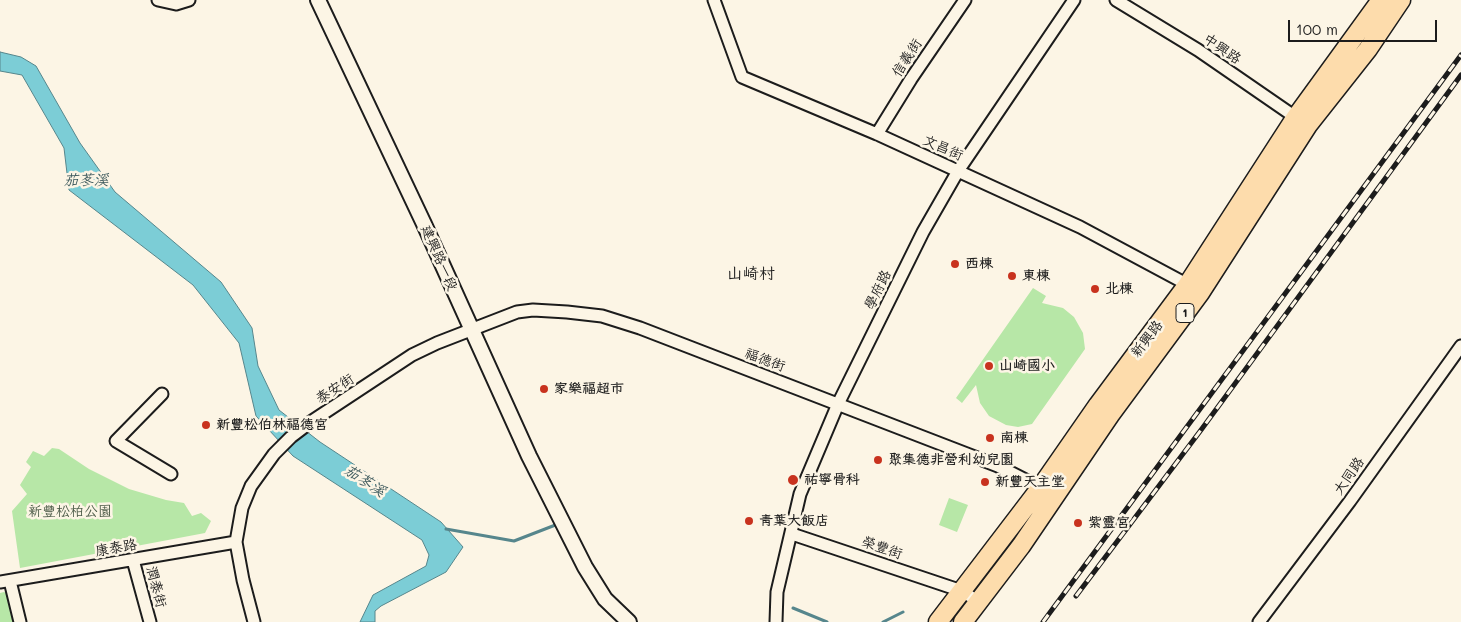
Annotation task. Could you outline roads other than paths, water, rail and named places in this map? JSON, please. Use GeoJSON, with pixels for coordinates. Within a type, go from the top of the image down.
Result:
{"type":"FeatureCollection","features":[{"type":"Feature","properties":{"kind":"main road","name":"新興路"},"geometry":{"type":"LineString","coordinates":[[963,622],[1020,546],[1047,492],[1098,405],[1194,288],[1381,0]]}},
{"type":"Feature","properties":{"kind":"main road","name":"新興路"},"geometry":{"type":"LineString","coordinates":[[1302,121],[1368,49],[1401,0]]}},
{"type":"Feature","properties":{"kind":"main road","name":"新興路"},"geometry":{"type":"LineString","coordinates":[[938,622],[1004,534],[1047,492]]}},
{"type":"Feature","properties":{"kind":"street"},"geometry":{"type":"LineString","coordinates":[[158,0],[176,4],[189,0]]}},
{"type":"Feature","properties":{"kind":"street","name":"建興路一段"},"geometry":{"type":"LineString","coordinates":[[318,0],[424,224],[529,456],[585,567],[605,599],[629,622]]}},
{"type":"Feature","properties":{"kind":"street","name":"文昌街"},"geometry":{"type":"LineString","coordinates":[[714,0],[742,77],[877,134],[1080,227],[1194,288]]}},
{"type":"Feature","properties":{"kind":"street","name":"信義街"},"geometry":{"type":"LineString","coordinates":[[877,134],[919,66],[964,0]]}},
{"type":"Feature","properties":{"kind":"street","name":"學府路"},"geometry":{"type":"LineString","coordinates":[[776,622],[778,592],[800,494],[838,404],[923,232],[958,171],[1074,0]]}},
{"type":"Feature","properties":{"kind":"street","name":"中興路"},"geometry":{"type":"LineString","coordinates":[[1116,0],[1198,50],[1302,121]]}},
{"type":"Feature","properties":{"kind":"street","name":"福德街"},"geometry":{"type":"LineString","coordinates":[[471,330],[517,312],[533,310],[602,316],[640,328],[998,466],[1047,492]]}},
{"type":"Feature","properties":{"kind":"street","name":"泰安街"},"geometry":{"type":"LineString","coordinates":[[254,622],[243,580],[236,542],[242,508],[251,486],[274,454],[291,437],[312,421],[412,355],[471,330]]}},
{"type":"Feature","properties":{"kind":"street","name":"大同路"},"geometry":{"type":"LineString","coordinates":[[1259,622],[1350,501],[1461,346]]}},
{"type":"Feature","properties":{"kind":"street"},"geometry":{"type":"LineString","coordinates":[[162,394],[116,441],[171,474]]}},
{"type":"Feature","properties":{"kind":"street","name":"榮豐街"},"geometry":{"type":"LineString","coordinates":[[792,534],[962,591],[979,602]]}},
{"type":"Feature","properties":{"kind":"street","name":"康泰路"},"geometry":{"type":"LineString","coordinates":[[5,582],[236,542]]}},
{"type":"Feature","properties":{"kind":"street","name":"潤泰街"},"geometry":{"type":"LineString","coordinates":[[133,560],[150,622]]}},
{"type":"Feature","properties":{"kind":"street"},"geometry":{"type":"LineString","coordinates":[[5,582],[20,622]]}},
{"type":"Feature","properties":{"kind":"water","name":"茄苳溪"},"geometry":{"type":"Polygon","coordinates":[[[0,52],[21,57],[36,66],[80,143],[115,192],[221,282],[252,328],[258,366],[279,410],[320,442],[441,522],[463,547],[446,572],[381,606],[375,611],[375,622],[360,622],[373,595],[426,566],[429,555],[422,540],[293,456],[256,416],[239,343],[193,285],[69,190],[64,148],[22,75],[0,71],[0,52]]]}},
{"type":"Feature","properties":{"kind":"waterway"},"geometry":{"type":"LineString","coordinates":[[446,529],[514,541],[558,524]]}},
{"type":"Feature","properties":{"kind":"waterway"},"geometry":{"type":"LineString","coordinates":[[793,608],[827,622]]}},
{"type":"Feature","properties":{"kind":"waterway"},"geometry":{"type":"LineString","coordinates":[[883,622],[903,612]]}},
{"type":"Feature","properties":{"kind":"railway"},"geometry":{"type":"LineString","coordinates":[[1043,622],[1461,55]]}},
{"type":"Feature","properties":{"kind":"railway"},"geometry":{"type":"LineString","coordinates":[[1076,596],[1201,430],[1461,75]]}},
{"type":"Feature","properties":{"kind":"place","name":"西棟"},"geometry":{"type":"Point","coordinates":[955,264]}},
{"type":"Feature","properties":{"kind":"place","name":"東棟"},"geometry":{"type":"Point","coordinates":[1012,276]}},
{"type":"Feature","properties":{"kind":"place","name":"北棟"},"geometry":{"type":"Point","coordinates":[1095,289]}},
{"type":"Feature","properties":{"kind":"place","name":"山崎國小"},"geometry":{"type":"Point","coordinates":[989,366]}},
{"type":"Feature","properties":{"kind":"place","name":"家樂福超市"},"geometry":{"type":"Point","coordinates":[544,389]}},
{"type":"Feature","properties":{"kind":"place","name":"新豐松伯林福德宫"},"geometry":{"type":"Point","coordinates":[206,425]}},
{"type":"Feature","properties":{"kind":"place","name":"南棟"},"geometry":{"type":"Point","coordinates":[990,438]}},
{"type":"Feature","properties":{"kind":"place","name":"聚集德非營利幼兒園"},"geometry":{"type":"Point","coordinates":[878,460]}},
{"type":"Feature","properties":{"kind":"place","name":"祐寧骨科"},"geometry":{"type":"Point","coordinates":[793,480]}},
{"type":"Feature","properties":{"kind":"place","name":"新豐天主堂"},"geometry":{"type":"Point","coordinates":[985,482]}},
{"type":"Feature","properties":{"kind":"place","name":"青葉大飯店"},"geometry":{"type":"Point","coordinates":[749,521]}},
{"type":"Feature","properties":{"kind":"place","name":"紫靈宫"},"geometry":{"type":"Point","coordinates":[1078,523]}},
{"type":"Feature","properties":{"kind":"district","name":"山崎村"},"geometry":{"type":"Point","coordinates":[751,274]}},
{"type":"Feature","properties":{"kind":"park label","name":"新豐松柏公園"},"geometry":{"type":"Point","coordinates":[70,512]}}]}
